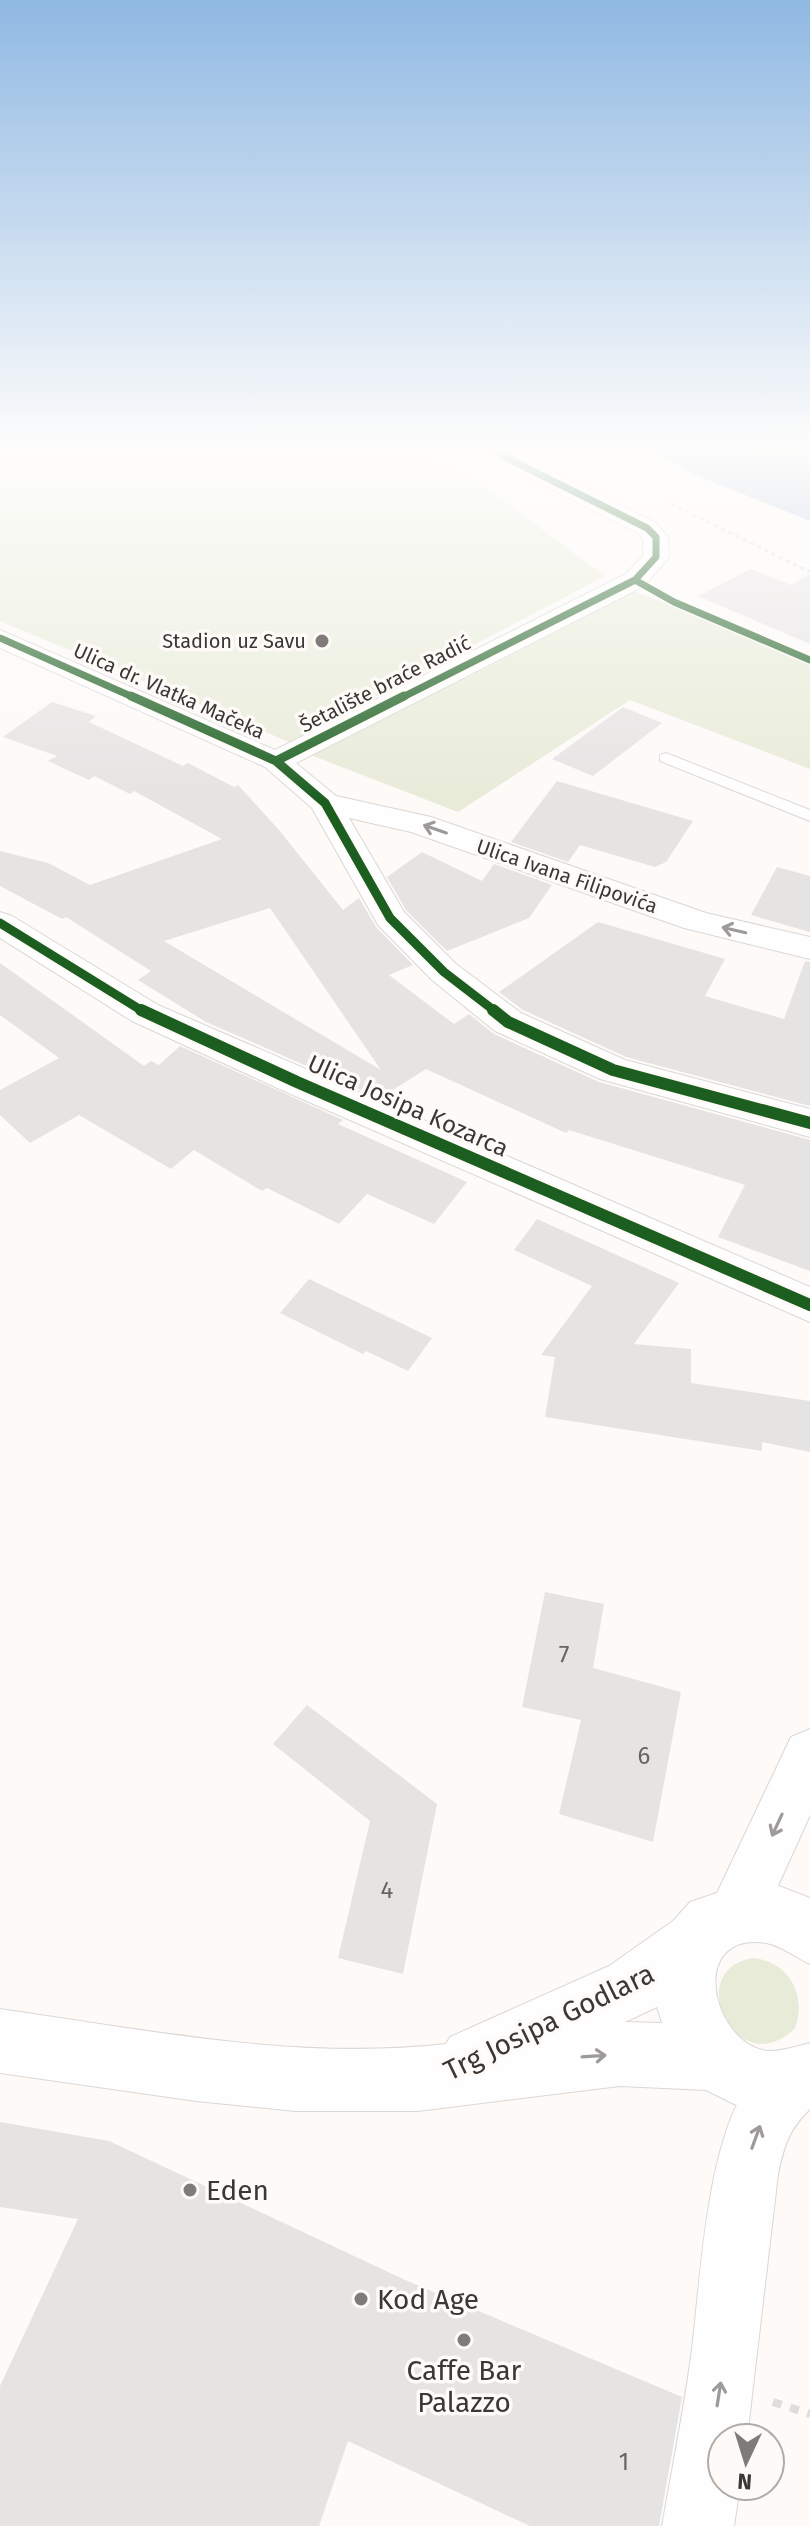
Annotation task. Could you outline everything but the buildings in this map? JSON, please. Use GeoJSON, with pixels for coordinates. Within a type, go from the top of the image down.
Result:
{"type":"FeatureCollection","features":[{"type":"Feature","properties":{"kind":"main road"},"geometry":{"type":"LineString","coordinates":[[716,1928],[760,1911],[784,1917],[810,1934]]}},
{"type":"Feature","properties":{"kind":"main road","name":"Trg Josipa Godlara"},"geometry":{"type":"LineString","coordinates":[[716,1928],[683,1981],[684,2001],[701,2042],[716,2059],[740,2075],[766,2083],[802,2079]]}},
{"type":"Feature","properties":{"kind":"main road","name":"Trg Josipa Godlara"},"geometry":{"type":"LineString","coordinates":[[433,2077],[631,1988],[716,1928]]}},
{"type":"Feature","properties":{"kind":"main road"},"geometry":{"type":"LineString","coordinates":[[0,2041],[282,2078],[394,2080],[433,2077]]}},
{"type":"Feature","properties":{"kind":"main road","name":"Trg Josipa Godlara"},"geometry":{"type":"LineString","coordinates":[[433,2077],[591,2056],[652,2054],[716,2059]]}},
{"type":"Feature","properties":{"kind":"street","name":"Šetalište braće Radić"},"geometry":{"type":"LineString","coordinates":[[276,761],[635,580],[650,565]]}},
{"type":"Feature","properties":{"kind":"street","name":"Ulica dr. Vlatka Mačeka"},"geometry":{"type":"LineString","coordinates":[[0,638],[276,761],[325,803],[390,918],[444,972],[508,1022],[613,1070],[810,1123]]}},
{"type":"Feature","properties":{"kind":"street","name":"Ulica Ivana Filipovića"},"geometry":{"type":"LineString","coordinates":[[325,803],[420,824],[696,921],[810,948]]}},
{"type":"Feature","properties":{"kind":"street","name":"Ulica Josipa Kozarca"},"geometry":{"type":"LineString","coordinates":[[0,923],[145,1013],[311,1089],[810,1305]]}},
{"type":"Feature","properties":{"kind":"street","name":"Trg Josipa Godlara"},"geometry":{"type":"LineString","coordinates":[[716,1928],[810,1755]]}},
{"type":"Feature","properties":{"kind":"street"},"geometry":{"type":"LineString","coordinates":[[698,2526],[721,2385],[751,2151],[771,2104],[802,2079]]}},
{"type":"Feature","properties":{"kind":"lane"},"geometry":{"type":"LineString","coordinates":[[666,758],[810,816]]}},
{"type":"Feature","properties":{"kind":"green space"},"geometry":{"type":"Polygon","coordinates":[[[0,565],[590,565],[605,576],[289,742],[0,621],[0,565]]]}},
{"type":"Feature","properties":{"kind":"green space"},"geometry":{"type":"Polygon","coordinates":[[[623,587],[810,658],[810,769],[630,700],[458,812],[308,754],[623,587]]]}},
{"type":"Feature","properties":{"kind":"green space"},"geometry":{"type":"Polygon","coordinates":[[[752,1958],[776,1966],[792,1982],[796,1992],[799,2004],[795,2028],[774,2042],[754,2043],[738,2034],[726,2019],[719,2001],[721,1982],[731,1967],[752,1958]]]}},
{"type":"Feature","properties":{"kind":"cycle path"},"geometry":{"type":"LineString","coordinates":[[276,761],[635,580],[649,565]]}},
{"type":"Feature","properties":{"kind":"cycle path"},"geometry":{"type":"LineString","coordinates":[[635,580],[674,602],[810,660]]}},
{"type":"Feature","properties":{"kind":"cycle path"},"geometry":{"type":"LineString","coordinates":[[0,638],[276,761],[325,803],[390,918],[444,972],[508,1022],[613,1070],[810,1123]]}},
{"type":"Feature","properties":{"kind":"cycle path"},"geometry":{"type":"LineString","coordinates":[[0,923],[145,1013],[810,1305]]}},
{"type":"Feature","properties":{"kind":"place","name":"Stadion uz Savu"},"geometry":{"type":"Point","coordinates":[322,641]}},
{"type":"Feature","properties":{"kind":"place","name":"Eden"},"geometry":{"type":"Point","coordinates":[190,2190]}},
{"type":"Feature","properties":{"kind":"place","name":"Kod Age"},"geometry":{"type":"Point","coordinates":[361,2299]}},
{"type":"Feature","properties":{"kind":"place","name":"Caffe Bar Palazzo"},"geometry":{"type":"Point","coordinates":[464,2340]}}]}
